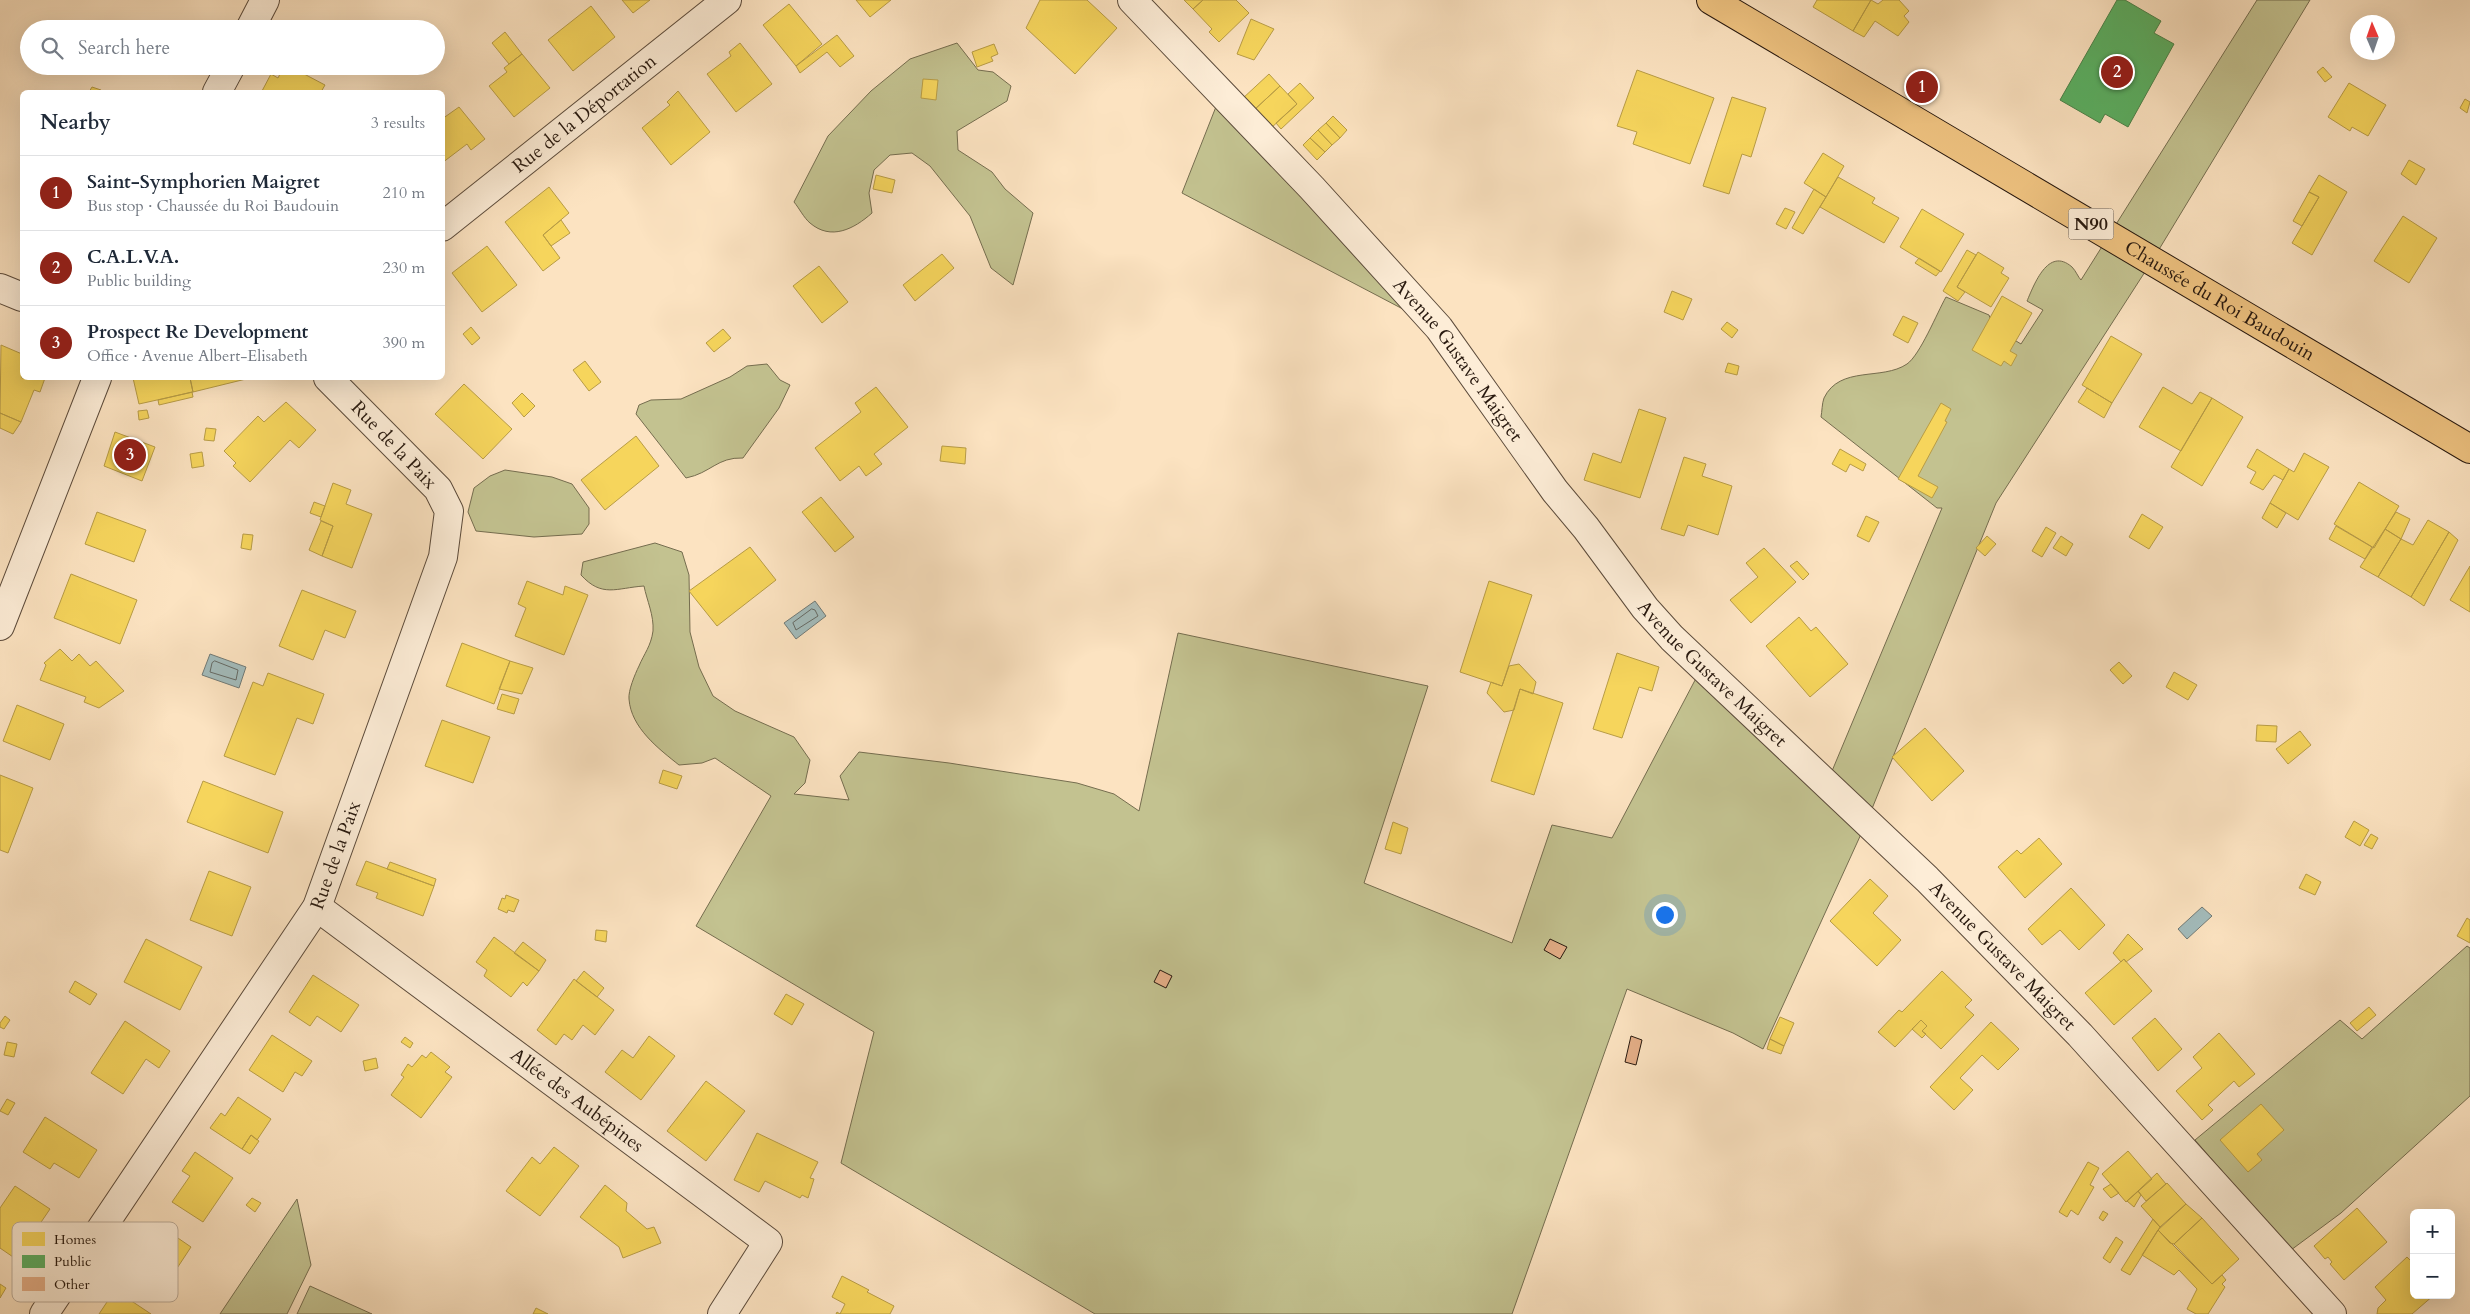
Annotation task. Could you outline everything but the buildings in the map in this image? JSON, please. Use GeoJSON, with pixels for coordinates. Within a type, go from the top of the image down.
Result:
{"type":"FeatureCollection","features":[{"type":"Feature","properties":{"kind":"main road","name":"Chaussée du Roi Baudouin"},"geometry":{"type":"LineString","coordinates":[[1711,0],[2470,449]]}},
{"type":"Feature","properties":{"kind":"street"},"geometry":{"type":"LineString","coordinates":[[255,20],[265,0]]}},
{"type":"Feature","properties":{"kind":"street","name":"Rue de la Déportation"},"geometry":{"type":"LineString","coordinates":[[445,225],[726,0]]}},
{"type":"Feature","properties":{"kind":"street","name":"Avenue Gustave Maigret"},"geometry":{"type":"LineString","coordinates":[[1132,0],[1312,188],[1439,328],[1518,441],[1645,608],[1672,638],[1927,879],[2080,1035],[2332,1314]]}},
{"type":"Feature","properties":{"kind":"street"},"geometry":{"type":"LineString","coordinates":[[218,90],[226,75]]}},
{"type":"Feature","properties":{"kind":"street"},"geometry":{"type":"LineString","coordinates":[[0,288],[20,296]]}},
{"type":"Feature","properties":{"kind":"street"},"geometry":{"type":"LineString","coordinates":[[0,626],[95,380]]}},
{"type":"Feature","properties":{"kind":"street","name":"Rue de la Paix"},"geometry":{"type":"LineString","coordinates":[[105,1222],[316,907],[443,557],[449,511],[438,489],[330,380]]}},
{"type":"Feature","properties":{"kind":"street","name":"Allée des Aubépines"},"geometry":{"type":"LineString","coordinates":[[316,907],[768,1242],[722,1314]]}},
{"type":"Feature","properties":{"kind":"street","name":"Rue de la Paix"},"geometry":{"type":"LineString","coordinates":[[44,1314],[52,1302]]}},
{"type":"Feature","properties":{"kind":"shaded area"},"geometry":{"type":"Polygon","coordinates":[[[2257,0],[2310,0],[2152,261],[1996,503],[1867,821],[1763,1049],[1733,1033],[1627,989],[1512,1314],[1095,1314],[841,1163],[874,1032],[696,926],[771,796],[715,758],[702,763],[679,765],[647,737],[635,719],[629,699],[634,678],[649,646],[653,631],[644,586],[610,590],[596,587],[581,575],[583,562],[655,543],[682,552],[689,575],[690,632],[699,667],[713,696],[735,711],[794,737],[810,760],[805,783],[794,794],[849,800],[840,776],[859,752],[949,763],[1077,783],[1114,794],[1139,811],[1178,633],[1428,686],[1364,883],[1512,943],[1552,825],[1612,838],[1703,665],[1827,783],[1942,508],[1937,508],[1821,417],[1824,398],[1831,388],[1840,381],[1851,377],[1886,372],[1907,364],[1923,343],[1946,297],[1989,315],[1993,327],[2021,344],[2043,310],[2027,301],[2043,270],[2049,264],[2056,261],[2063,262],[2072,267],[2081,280],[2257,0]]]}},
{"type":"Feature","properties":{"kind":"shaded area"},"geometry":{"type":"Polygon","coordinates":[[[957,43],[978,70],[993,72],[1011,86],[1007,101],[957,131],[958,150],[992,172],[1005,189],[1033,213],[1013,285],[991,268],[970,216],[930,166],[912,153],[890,155],[874,170],[869,193],[872,213],[850,228],[834,232],[818,228],[808,221],[794,202],[828,136],[871,91],[910,59],[957,43]]]}},
{"type":"Feature","properties":{"kind":"shaded area"},"geometry":{"type":"Polygon","coordinates":[[[1221,94],[1439,328],[1182,193],[1221,94]]]}},
{"type":"Feature","properties":{"kind":"shaded area"},"geometry":{"type":"Polygon","coordinates":[[[767,364],[780,380],[790,385],[779,408],[743,458],[727,460],[702,473],[686,478],[636,414],[639,405],[651,400],[681,399],[730,377],[747,366],[767,364]]]}},
{"type":"Feature","properties":{"kind":"shaded area"},"geometry":{"type":"Polygon","coordinates":[[[505,470],[552,477],[572,484],[589,508],[589,524],[582,534],[534,537],[476,531],[468,512],[474,488],[490,476],[505,470]]]}},
{"type":"Feature","properties":{"kind":"shaded area"},"geometry":{"type":"Polygon","coordinates":[[[2467,946],[2470,948],[2470,1096],[2341,1213],[2291,1250],[2195,1140],[2340,1020],[2362,1039],[2467,946]]]}},
{"type":"Feature","properties":{"kind":"shaded area"},"geometry":{"type":"Polygon","coordinates":[[[297,1199],[311,1265],[287,1314],[220,1314],[297,1199]]]}},
{"type":"Feature","properties":{"kind":"shaded area"},"geometry":{"type":"Polygon","coordinates":[[[310,1286],[372,1314],[297,1314],[310,1286]]]}},
{"type":"Feature","properties":{"kind":"water"},"geometry":{"type":"Polygon","coordinates":[[[815,601],[826,616],[796,639],[784,623],[815,601]]]}},
{"type":"Feature","properties":{"kind":"water"},"geometry":{"type":"Polygon","coordinates":[[[210,654],[246,667],[239,688],[202,675],[210,654]]]}},
{"type":"Feature","properties":{"kind":"water"},"geometry":{"type":"Polygon","coordinates":[[[2202,907],[2212,916],[2187,939],[2178,929],[2202,907]]]}},
{"type":"Feature","properties":{"kind":"place","name":"C.A.L.V.A."},"geometry":{"type":"Point","coordinates":[2117,72]}},
{"type":"Feature","properties":{"kind":"place","name":"Saint-Symphorien Maigret"},"geometry":{"type":"Point","coordinates":[1922,87]}},
{"type":"Feature","properties":{"kind":"place","name":"Prospect Re Development"},"geometry":{"type":"Point","coordinates":[130,455]}}]}
